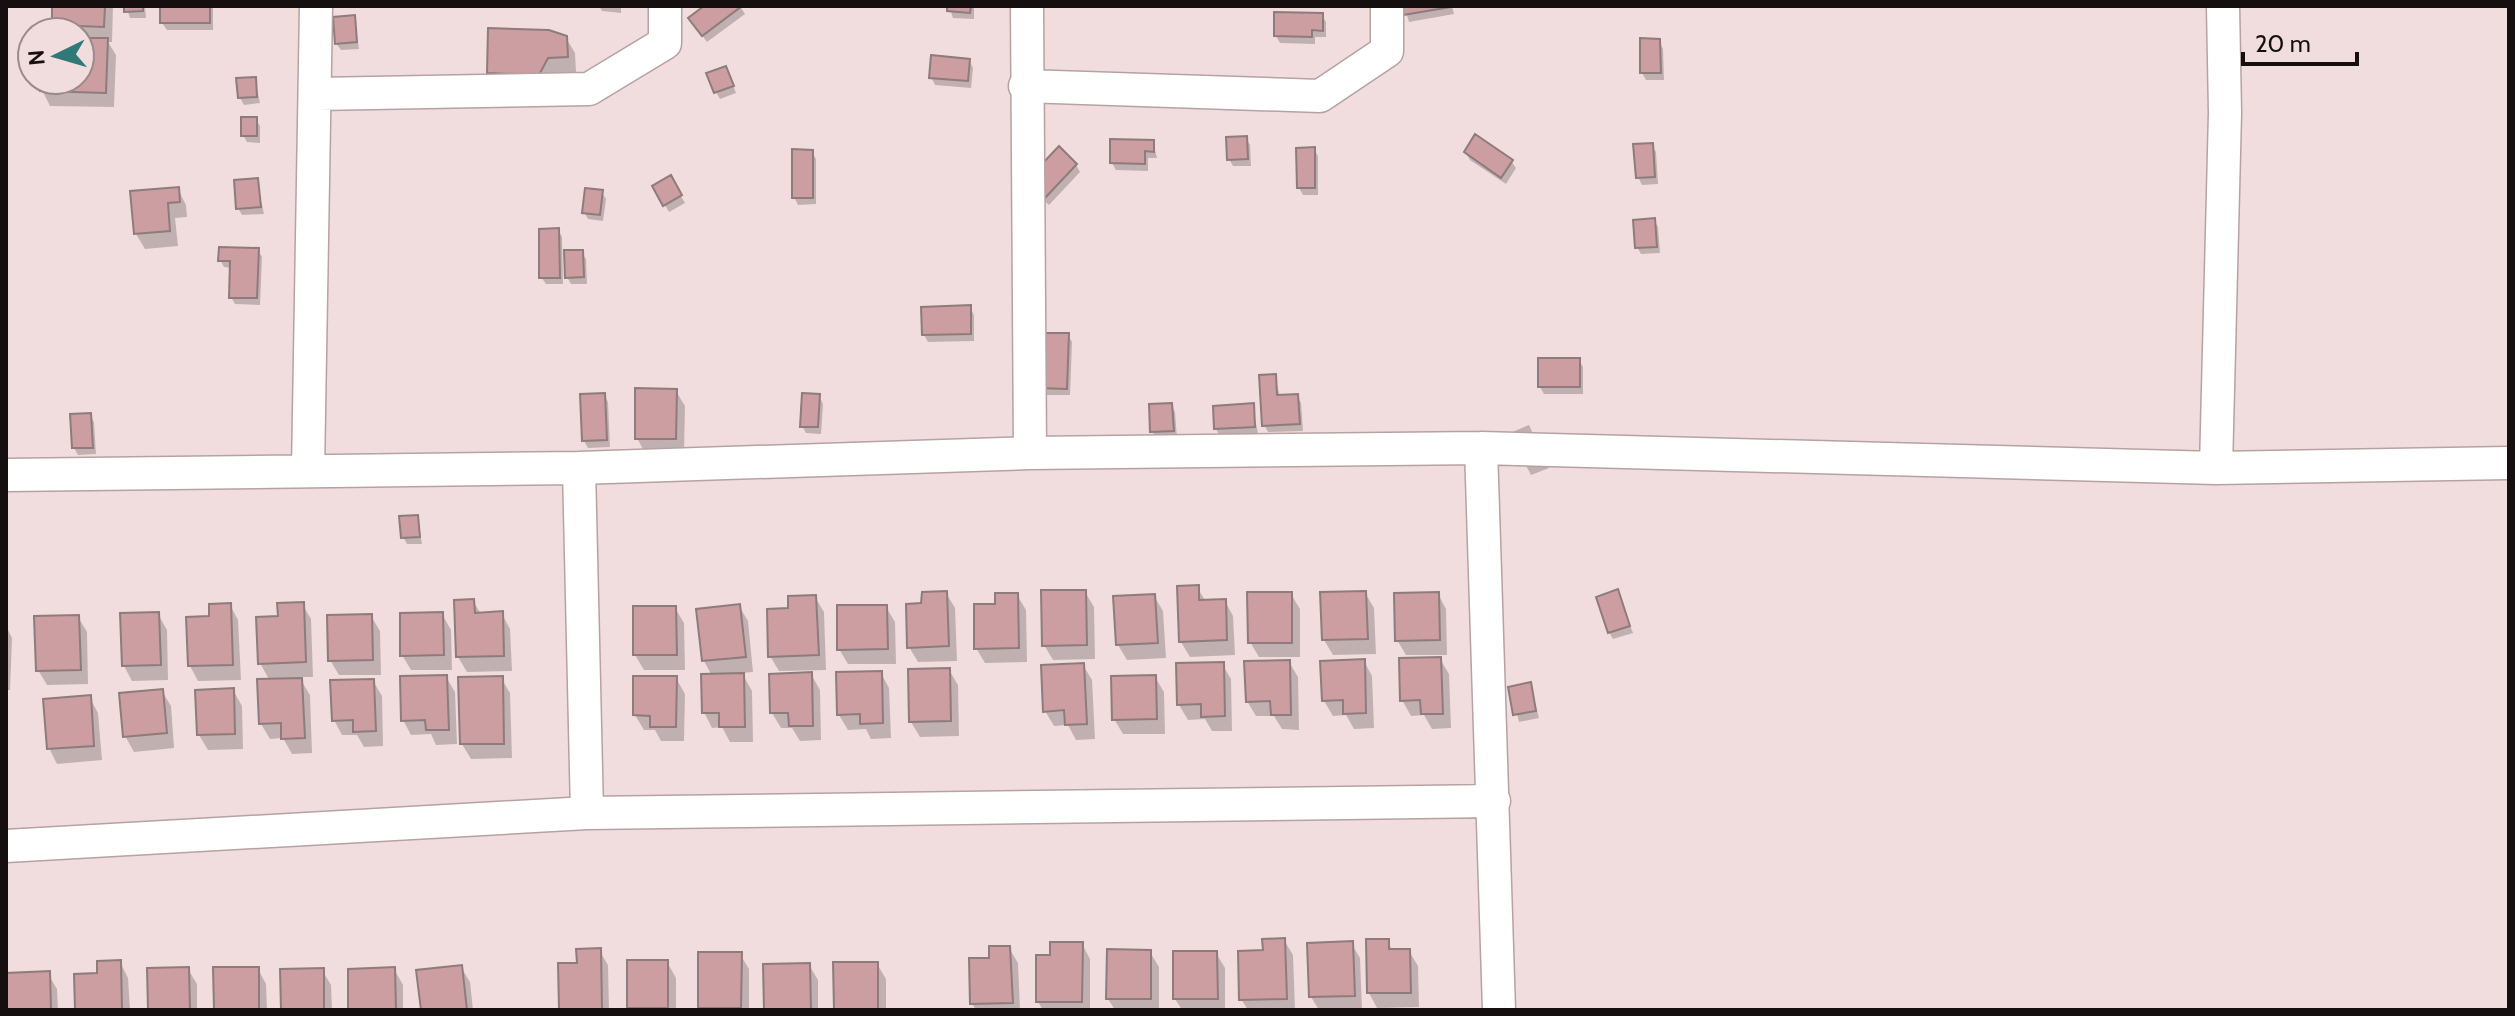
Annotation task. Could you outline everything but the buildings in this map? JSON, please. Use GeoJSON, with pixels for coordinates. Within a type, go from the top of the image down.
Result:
{"type":"FeatureCollection","features":[{"type":"Feature","properties":{"kind":"street"},"geometry":{"type":"LineString","coordinates":[[308,471],[317,94],[316,6]]}},
{"type":"Feature","properties":{"kind":"street"},"geometry":{"type":"LineString","coordinates":[[317,94],[589,89],[665,43],[665,6]]}},
{"type":"Feature","properties":{"kind":"street"},"geometry":{"type":"LineString","coordinates":[[1027,6],[1025,86],[1030,453]]}},
{"type":"Feature","properties":{"kind":"street"},"geometry":{"type":"LineString","coordinates":[[1025,86],[1320,96],[1387,51],[1387,6]]}},
{"type":"Feature","properties":{"kind":"street"},"geometry":{"type":"LineString","coordinates":[[2216,468],[2225,113],[2223,6]]}},
{"type":"Feature","properties":{"kind":"street"},"geometry":{"type":"LineString","coordinates":[[1481,448],[1499,1010]]}},
{"type":"Feature","properties":{"kind":"street"},"geometry":{"type":"LineString","coordinates":[[6,475],[579,468],[1030,453],[1481,448],[2216,468],[2509,463]]}},
{"type":"Feature","properties":{"kind":"street"},"geometry":{"type":"LineString","coordinates":[[579,468],[587,813]]}},
{"type":"Feature","properties":{"kind":"street"},"geometry":{"type":"LineString","coordinates":[[6,846],[587,813],[1494,801]]}}]}
